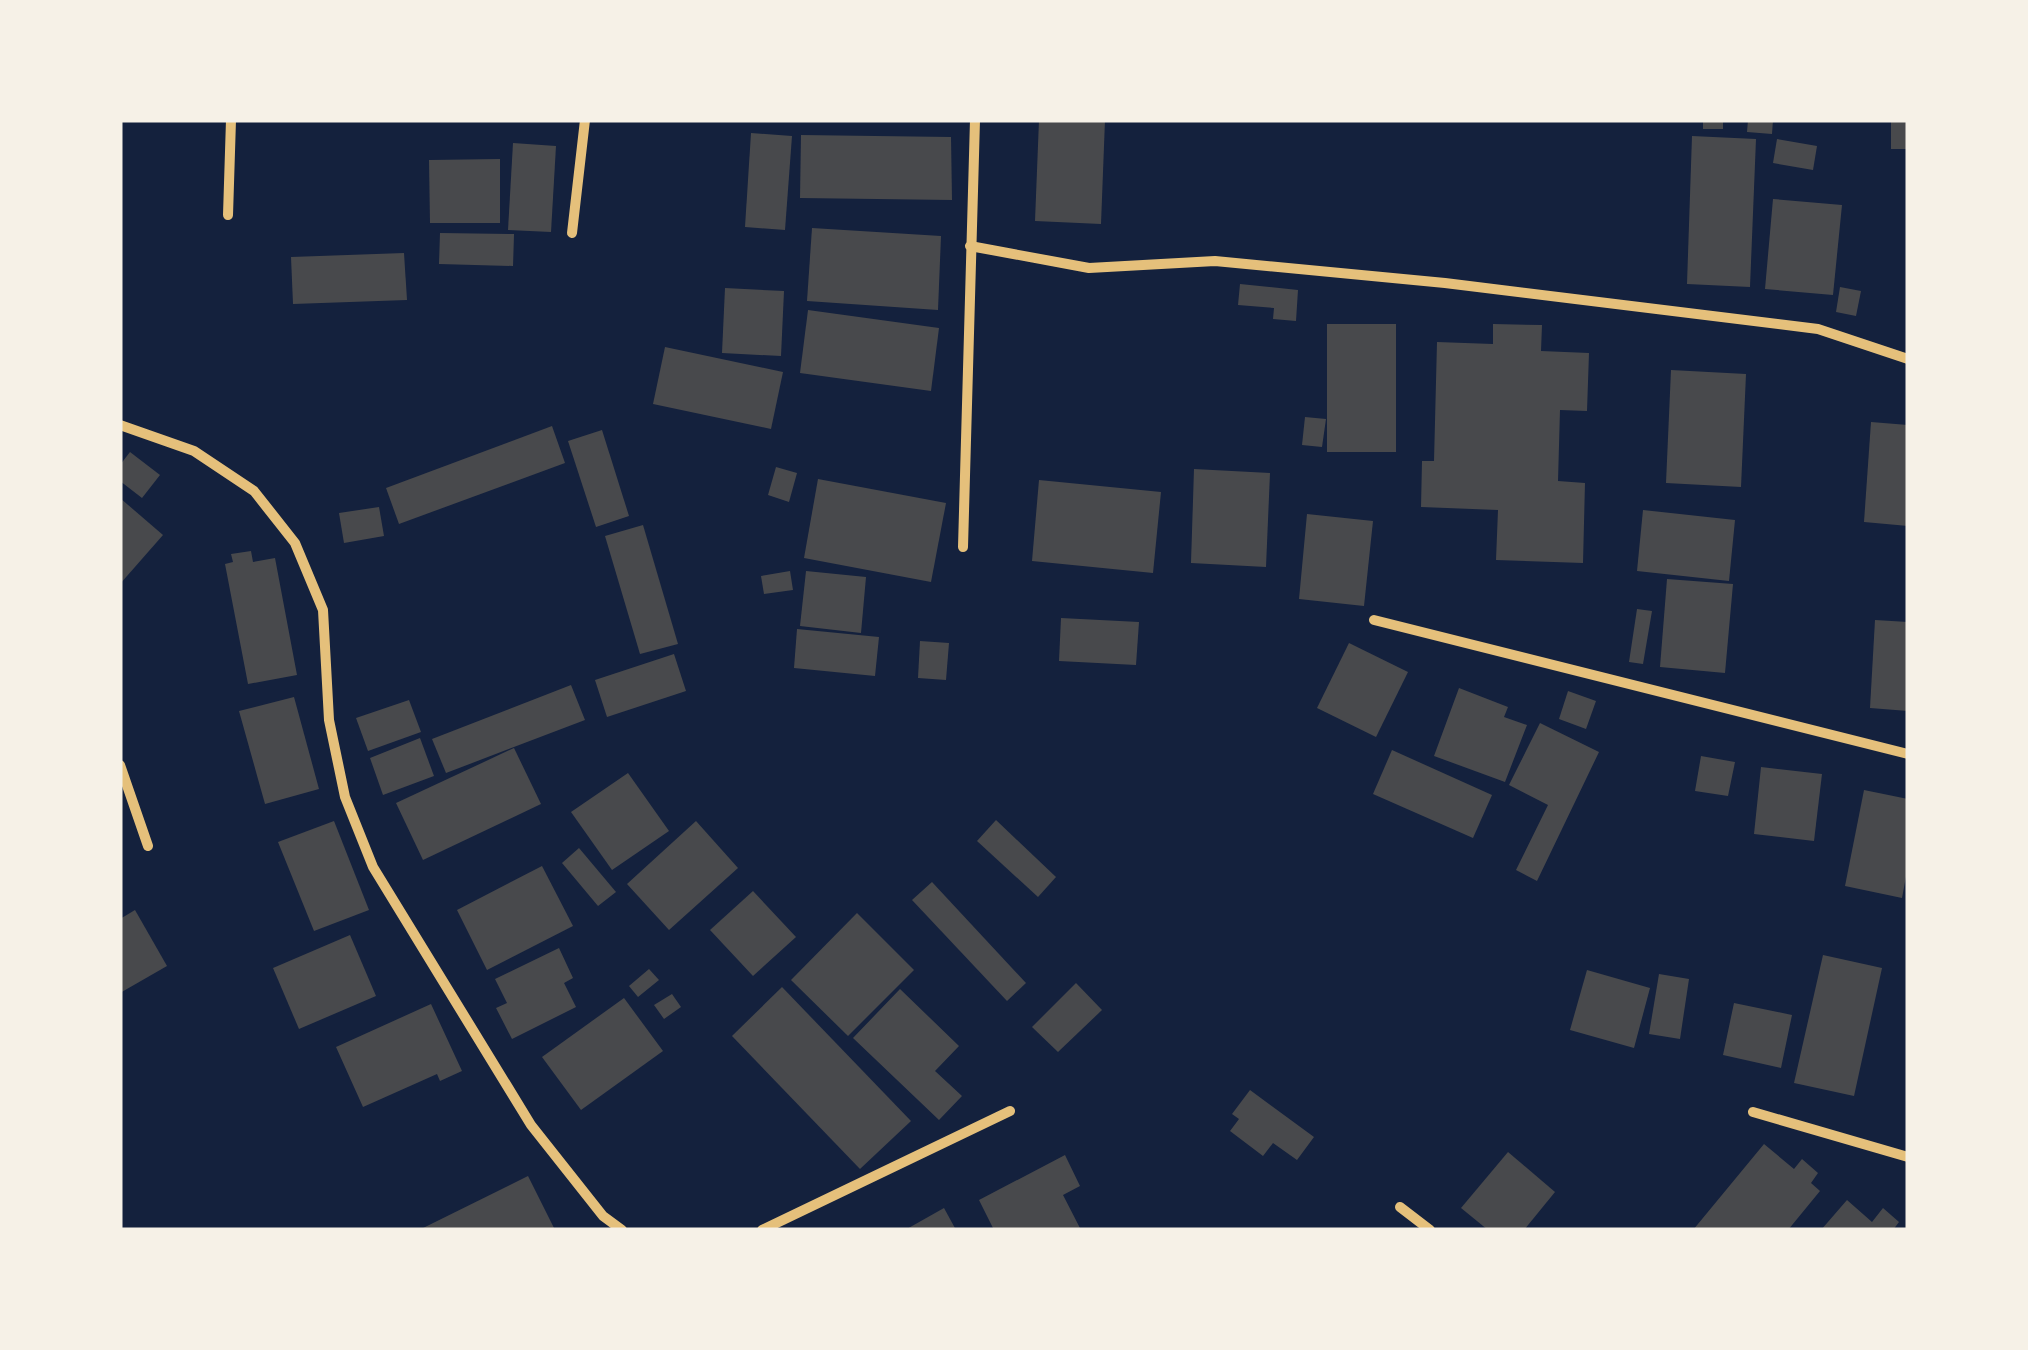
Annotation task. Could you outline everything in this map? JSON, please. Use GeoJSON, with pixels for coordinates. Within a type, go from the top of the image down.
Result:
{"type":"FeatureCollection","features":[{"type":"Feature","properties":{"kind":"street"},"geometry":{"type":"LineString","coordinates":[[228,215],[231,120]]}},
{"type":"Feature","properties":{"kind":"street"},"geometry":{"type":"LineString","coordinates":[[572,233],[585,120]]}},
{"type":"Feature","properties":{"kind":"street"},"geometry":{"type":"LineString","coordinates":[[963,548],[975,120]]}},
{"type":"Feature","properties":{"kind":"street"},"geometry":{"type":"LineString","coordinates":[[970,246],[1089,268],[1215,261],[1464,285],[1818,329],[1908,360]]}},
{"type":"Feature","properties":{"kind":"street"},"geometry":{"type":"LineString","coordinates":[[120,425],[194,451],[254,491],[295,544],[323,610],[329,720],[345,797],[373,867],[531,1124],[604,1216],[622,1230]]}},
{"type":"Feature","properties":{"kind":"street"},"geometry":{"type":"LineString","coordinates":[[1374,620],[1908,754]]}},
{"type":"Feature","properties":{"kind":"street"},"geometry":{"type":"LineString","coordinates":[[120,765],[148,846]]}},
{"type":"Feature","properties":{"kind":"street"},"geometry":{"type":"LineString","coordinates":[[762,1230],[1010,1111]]}},
{"type":"Feature","properties":{"kind":"street"},"geometry":{"type":"LineString","coordinates":[[1753,1112],[1908,1158]]}},
{"type":"Feature","properties":{"kind":"street"},"geometry":{"type":"LineString","coordinates":[[1400,1206],[1430,1230]]}},
{"type":"Feature","properties":{"kind":"building"},"geometry":{"type":"Polygon","coordinates":[[[1039,120],[1105,120],[1101,224],[1035,221],[1039,120]]]}},
{"type":"Feature","properties":{"kind":"building"},"geometry":{"type":"Polygon","coordinates":[[[1703,120],[1723,120],[1723,129],[1703,129],[1703,120]]]}},
{"type":"Feature","properties":{"kind":"building"},"geometry":{"type":"Polygon","coordinates":[[[1748,120],[1773,120],[1772,134],[1747,132],[1748,120]]]}},
{"type":"Feature","properties":{"kind":"building"},"geometry":{"type":"Polygon","coordinates":[[[1891,120],[1908,120],[1908,149],[1891,149],[1891,120]]]}},
{"type":"Feature","properties":{"kind":"building"},"geometry":{"type":"Polygon","coordinates":[[[751,133],[792,136],[785,230],[745,227],[751,133]]]}},
{"type":"Feature","properties":{"kind":"building"},"geometry":{"type":"Polygon","coordinates":[[[801,135],[951,137],[952,200],[800,198],[801,135]]]}},
{"type":"Feature","properties":{"kind":"building"},"geometry":{"type":"Polygon","coordinates":[[[1692,136],[1756,139],[1750,287],[1687,284],[1692,136]]]}},
{"type":"Feature","properties":{"kind":"building"},"geometry":{"type":"Polygon","coordinates":[[[1777,139],[1817,146],[1813,170],[1773,163],[1777,139]]]}},
{"type":"Feature","properties":{"kind":"building"},"geometry":{"type":"Polygon","coordinates":[[[513,143],[556,146],[551,232],[508,230],[513,143]]]}},
{"type":"Feature","properties":{"kind":"building"},"geometry":{"type":"Polygon","coordinates":[[[500,159],[500,223],[430,223],[429,160],[500,159]]]}},
{"type":"Feature","properties":{"kind":"building"},"geometry":{"type":"Polygon","coordinates":[[[1773,199],[1842,205],[1833,295],[1765,289],[1773,199]]]}},
{"type":"Feature","properties":{"kind":"building"},"geometry":{"type":"Polygon","coordinates":[[[812,228],[941,236],[938,310],[807,301],[812,228]]]}},
{"type":"Feature","properties":{"kind":"building"},"geometry":{"type":"Polygon","coordinates":[[[440,233],[514,234],[513,266],[439,264],[440,233]]]}},
{"type":"Feature","properties":{"kind":"building"},"geometry":{"type":"Polygon","coordinates":[[[404,253],[407,300],[293,304],[291,257],[404,253]]]}},
{"type":"Feature","properties":{"kind":"building"},"geometry":{"type":"Polygon","coordinates":[[[1240,284],[1298,290],[1296,321],[1273,319],[1274,308],[1238,305],[1240,284]]]}},
{"type":"Feature","properties":{"kind":"building"},"geometry":{"type":"Polygon","coordinates":[[[1840,287],[1861,291],[1856,316],[1836,312],[1840,287]]]}},
{"type":"Feature","properties":{"kind":"building"},"geometry":{"type":"Polygon","coordinates":[[[725,288],[784,291],[781,356],[722,353],[725,288]]]}},
{"type":"Feature","properties":{"kind":"building"},"geometry":{"type":"Polygon","coordinates":[[[808,310],[939,328],[931,391],[800,373],[808,310]]]}},
{"type":"Feature","properties":{"kind":"building"},"geometry":{"type":"Polygon","coordinates":[[[1327,324],[1396,324],[1396,452],[1327,452],[1327,324]]]}},
{"type":"Feature","properties":{"kind":"building"},"geometry":{"type":"Polygon","coordinates":[[[1493,324],[1542,325],[1541,351],[1589,353],[1587,411],[1560,410],[1558,481],[1585,483],[1583,563],[1496,560],[1498,510],[1421,507],[1422,461],[1434,461],[1437,342],[1493,344],[1493,324]]]}},
{"type":"Feature","properties":{"kind":"building"},"geometry":{"type":"Polygon","coordinates":[[[665,347],[783,372],[771,429],[653,404],[665,347]]]}},
{"type":"Feature","properties":{"kind":"building"},"geometry":{"type":"Polygon","coordinates":[[[1671,370],[1746,374],[1741,487],[1666,483],[1671,370]]]}},
{"type":"Feature","properties":{"kind":"building"},"geometry":{"type":"Polygon","coordinates":[[[1305,417],[1326,419],[1322,447],[1302,445],[1305,417]]]}},
{"type":"Feature","properties":{"kind":"building"},"geometry":{"type":"Polygon","coordinates":[[[1871,422],[1908,425],[1908,526],[1864,522],[1871,422]]]}},
{"type":"Feature","properties":{"kind":"building"},"geometry":{"type":"Polygon","coordinates":[[[552,426],[565,463],[399,524],[386,488],[552,426]]]}},
{"type":"Feature","properties":{"kind":"building"},"geometry":{"type":"Polygon","coordinates":[[[602,430],[629,516],[596,527],[568,441],[602,430]]]}},
{"type":"Feature","properties":{"kind":"building"},"geometry":{"type":"Polygon","coordinates":[[[130,452],[160,475],[142,498],[120,481],[120,465],[130,452]]]}},
{"type":"Feature","properties":{"kind":"building"},"geometry":{"type":"Polygon","coordinates":[[[776,467],[797,473],[789,502],[768,495],[776,467]]]}},
{"type":"Feature","properties":{"kind":"building"},"geometry":{"type":"Polygon","coordinates":[[[1194,469],[1270,473],[1266,567],[1191,563],[1194,469]]]}},
{"type":"Feature","properties":{"kind":"building"},"geometry":{"type":"Polygon","coordinates":[[[818,479],[946,503],[931,582],[804,558],[818,479]]]}},
{"type":"Feature","properties":{"kind":"building"},"geometry":{"type":"Polygon","coordinates":[[[1039,480],[1161,492],[1153,573],[1032,561],[1039,480]]]}},
{"type":"Feature","properties":{"kind":"building"},"geometry":{"type":"Polygon","coordinates":[[[120,498],[163,535],[120,584],[120,498]]]}},
{"type":"Feature","properties":{"kind":"building"},"geometry":{"type":"Polygon","coordinates":[[[379,507],[384,536],[344,543],[339,513],[379,507]]]}},
{"type":"Feature","properties":{"kind":"building"},"geometry":{"type":"Polygon","coordinates":[[[1643,510],[1735,520],[1729,581],[1637,571],[1643,510]]]}},
{"type":"Feature","properties":{"kind":"building"},"geometry":{"type":"Polygon","coordinates":[[[1307,514],[1373,521],[1364,606],[1299,599],[1307,514]]]}},
{"type":"Feature","properties":{"kind":"building"},"geometry":{"type":"Polygon","coordinates":[[[643,525],[678,644],[640,654],[605,536],[643,525]]]}},
{"type":"Feature","properties":{"kind":"building"},"geometry":{"type":"Polygon","coordinates":[[[251,551],[253,562],[275,558],[297,675],[248,684],[225,564],[233,562],[231,554],[251,551]]]}},
{"type":"Feature","properties":{"kind":"building"},"geometry":{"type":"Polygon","coordinates":[[[790,571],[793,590],[764,594],[761,576],[790,571]]]}},
{"type":"Feature","properties":{"kind":"building"},"geometry":{"type":"Polygon","coordinates":[[[806,571],[866,577],[861,633],[800,626],[806,571]]]}},
{"type":"Feature","properties":{"kind":"building"},"geometry":{"type":"Polygon","coordinates":[[[1667,579],[1733,584],[1725,673],[1660,667],[1667,579]]]}},
{"type":"Feature","properties":{"kind":"building"},"geometry":{"type":"Polygon","coordinates":[[[1637,609],[1652,611],[1643,664],[1629,662],[1637,609]]]}},
{"type":"Feature","properties":{"kind":"building"},"geometry":{"type":"Polygon","coordinates":[[[1061,618],[1139,622],[1136,665],[1059,661],[1061,618]]]}},
{"type":"Feature","properties":{"kind":"building"},"geometry":{"type":"Polygon","coordinates":[[[1875,620],[1908,622],[1908,711],[1870,708],[1875,620]]]}},
{"type":"Feature","properties":{"kind":"building"},"geometry":{"type":"Polygon","coordinates":[[[797,629],[879,637],[875,676],[794,668],[797,629]]]}},
{"type":"Feature","properties":{"kind":"building"},"geometry":{"type":"Polygon","coordinates":[[[920,641],[949,643],[946,680],[918,678],[920,641]]]}},
{"type":"Feature","properties":{"kind":"building"},"geometry":{"type":"Polygon","coordinates":[[[1349,643],[1408,672],[1376,737],[1317,708],[1349,643]]]}},
{"type":"Feature","properties":{"kind":"building"},"geometry":{"type":"Polygon","coordinates":[[[674,654],[686,691],[607,717],[595,680],[674,654]]]}},
{"type":"Feature","properties":{"kind":"building"},"geometry":{"type":"Polygon","coordinates":[[[571,685],[585,720],[446,773],[432,739],[571,685]]]}},
{"type":"Feature","properties":{"kind":"building"},"geometry":{"type":"Polygon","coordinates":[[[1459,688],[1508,707],[1504,717],[1527,725],[1505,782],[1434,756],[1459,688]]]}},
{"type":"Feature","properties":{"kind":"building"},"geometry":{"type":"Polygon","coordinates":[[[1568,691],[1596,701],[1586,729],[1559,719],[1568,691]]]}},
{"type":"Feature","properties":{"kind":"building"},"geometry":{"type":"Polygon","coordinates":[[[294,697],[319,789],[265,804],[239,711],[294,697]]]}},
{"type":"Feature","properties":{"kind":"building"},"geometry":{"type":"Polygon","coordinates":[[[409,700],[421,732],[368,751],[356,718],[409,700]]]}},
{"type":"Feature","properties":{"kind":"building"},"geometry":{"type":"Polygon","coordinates":[[[1540,723],[1599,752],[1537,881],[1516,870],[1548,805],[1509,785],[1540,723]]]}},
{"type":"Feature","properties":{"kind":"building"},"geometry":{"type":"Polygon","coordinates":[[[420,738],[434,776],[383,795],[370,758],[420,738]]]}},
{"type":"Feature","properties":{"kind":"building"},"geometry":{"type":"Polygon","coordinates":[[[514,748],[541,804],[423,860],[396,803],[514,748]]]}},
{"type":"Feature","properties":{"kind":"building"},"geometry":{"type":"Polygon","coordinates":[[[1392,750],[1492,795],[1473,838],[1373,794],[1392,750]]]}},
{"type":"Feature","properties":{"kind":"building"},"geometry":{"type":"Polygon","coordinates":[[[1701,756],[1735,762],[1728,796],[1695,791],[1701,756]]]}},
{"type":"Feature","properties":{"kind":"building"},"geometry":{"type":"Polygon","coordinates":[[[1761,767],[1822,774],[1814,841],[1754,834],[1761,767]]]}},
{"type":"Feature","properties":{"kind":"building"},"geometry":{"type":"Polygon","coordinates":[[[628,773],[669,831],[612,870],[571,812],[628,773]]]}},
{"type":"Feature","properties":{"kind":"building"},"geometry":{"type":"Polygon","coordinates":[[[1864,790],[1908,799],[1908,866],[1902,898],[1845,886],[1864,790]]]}},
{"type":"Feature","properties":{"kind":"building"},"geometry":{"type":"Polygon","coordinates":[[[996,820],[1056,877],[1038,897],[977,841],[996,820]]]}},
{"type":"Feature","properties":{"kind":"building"},"geometry":{"type":"Polygon","coordinates":[[[334,821],[369,910],[314,931],[278,842],[334,821]]]}},
{"type":"Feature","properties":{"kind":"building"},"geometry":{"type":"Polygon","coordinates":[[[696,821],[738,868],[669,930],[627,884],[696,821]]]}},
{"type":"Feature","properties":{"kind":"building"},"geometry":{"type":"Polygon","coordinates":[[[579,848],[616,892],[598,906],[562,863],[579,848]]]}},
{"type":"Feature","properties":{"kind":"building"},"geometry":{"type":"Polygon","coordinates":[[[542,866],[573,926],[487,970],[457,910],[542,866]]]}},
{"type":"Feature","properties":{"kind":"building"},"geometry":{"type":"Polygon","coordinates":[[[932,882],[1026,983],[1007,1001],[912,900],[932,882]]]}},
{"type":"Feature","properties":{"kind":"building"},"geometry":{"type":"Polygon","coordinates":[[[753,891],[796,937],[753,976],[710,930],[753,891]]]}},
{"type":"Feature","properties":{"kind":"building"},"geometry":{"type":"Polygon","coordinates":[[[135,910],[167,966],[120,993],[120,919],[135,910]]]}},
{"type":"Feature","properties":{"kind":"building"},"geometry":{"type":"Polygon","coordinates":[[[857,913],[914,970],[848,1036],[791,980],[857,913]]]}},
{"type":"Feature","properties":{"kind":"building"},"geometry":{"type":"Polygon","coordinates":[[[350,935],[376,996],[299,1029],[273,968],[350,935]]]}},
{"type":"Feature","properties":{"kind":"building"},"geometry":{"type":"Polygon","coordinates":[[[559,948],[573,978],[564,983],[576,1007],[512,1039],[496,1008],[507,1003],[495,979],[559,948]]]}},
{"type":"Feature","properties":{"kind":"building"},"geometry":{"type":"Polygon","coordinates":[[[1823,955],[1882,968],[1854,1096],[1794,1083],[1823,955]]]}},
{"type":"Feature","properties":{"kind":"building"},"geometry":{"type":"Polygon","coordinates":[[[649,969],[659,980],[638,997],[629,986],[649,969]]]}},
{"type":"Feature","properties":{"kind":"building"},"geometry":{"type":"Polygon","coordinates":[[[1587,970],[1650,988],[1634,1048],[1570,1030],[1587,970]]]}},
{"type":"Feature","properties":{"kind":"building"},"geometry":{"type":"Polygon","coordinates":[[[1659,974],[1689,979],[1680,1039],[1649,1034],[1659,974]]]}},
{"type":"Feature","properties":{"kind":"building"},"geometry":{"type":"Polygon","coordinates":[[[1076,983],[1102,1010],[1058,1052],[1032,1027],[1076,983]]]}},
{"type":"Feature","properties":{"kind":"building"},"geometry":{"type":"Polygon","coordinates":[[[782,987],[911,1121],[860,1169],[732,1036],[782,987]]]}},
{"type":"Feature","properties":{"kind":"building"},"geometry":{"type":"Polygon","coordinates":[[[900,989],[959,1046],[935,1071],[962,1096],[939,1120],[853,1038],[900,989]]]}},
{"type":"Feature","properties":{"kind":"building"},"geometry":{"type":"Polygon","coordinates":[[[672,994],[681,1007],[664,1019],[654,1005],[672,994]]]}},
{"type":"Feature","properties":{"kind":"building"},"geometry":{"type":"Polygon","coordinates":[[[624,998],[663,1051],[581,1110],[542,1057],[624,998]]]}},
{"type":"Feature","properties":{"kind":"building"},"geometry":{"type":"Polygon","coordinates":[[[1734,1003],[1792,1015],[1781,1068],[1723,1055],[1734,1003]]]}},
{"type":"Feature","properties":{"kind":"building"},"geometry":{"type":"Polygon","coordinates":[[[431,1004],[462,1071],[440,1081],[437,1074],[363,1107],[336,1047],[431,1004]]]}},
{"type":"Feature","properties":{"kind":"building"},"geometry":{"type":"Polygon","coordinates":[[[1250,1090],[1314,1137],[1297,1160],[1273,1143],[1263,1156],[1230,1131],[1239,1119],[1232,1114],[1250,1090]]]}},
{"type":"Feature","properties":{"kind":"building"},"geometry":{"type":"Polygon","coordinates":[[[1764,1144],[1794,1169],[1802,1159],[1818,1173],[1811,1183],[1820,1191],[1788,1230],[1693,1230],[1764,1144]]]}},
{"type":"Feature","properties":{"kind":"building"},"geometry":{"type":"Polygon","coordinates":[[[1508,1152],[1555,1192],[1524,1230],[1488,1230],[1461,1208],[1508,1152]]]}},
{"type":"Feature","properties":{"kind":"building"},"geometry":{"type":"Polygon","coordinates":[[[1065,1155],[1080,1186],[1063,1195],[1081,1230],[994,1230],[979,1200],[1065,1155]]]}},
{"type":"Feature","properties":{"kind":"building"},"geometry":{"type":"Polygon","coordinates":[[[528,1176],[555,1230],[419,1230],[528,1176]]]}},
{"type":"Feature","properties":{"kind":"building"},"geometry":{"type":"Polygon","coordinates":[[[1847,1200],[1872,1222],[1883,1208],[1899,1222],[1893,1230],[1821,1230],[1847,1200]]]}},
{"type":"Feature","properties":{"kind":"building"},"geometry":{"type":"Polygon","coordinates":[[[944,1208],[956,1230],[905,1230],[944,1208]]]}}]}
